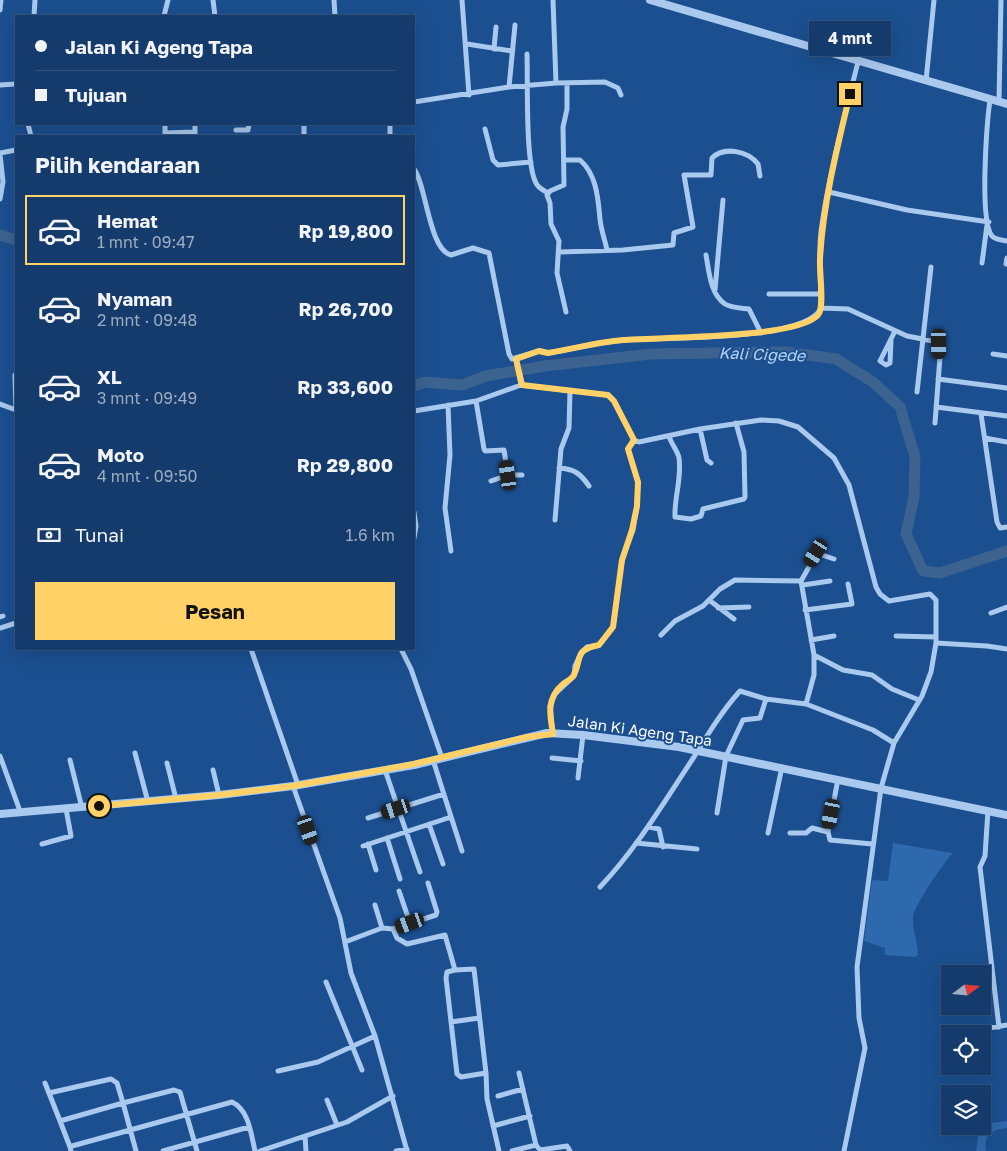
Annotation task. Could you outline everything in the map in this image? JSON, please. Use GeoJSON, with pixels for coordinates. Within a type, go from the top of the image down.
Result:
{"type":"FeatureCollection","features":[{"type":"Feature","properties":{"kind":"street"},"geometry":{"type":"LineString","coordinates":[[0,10],[1,0]]}},
{"type":"Feature","properties":{"kind":"street"},"geometry":{"type":"LineString","coordinates":[[34,15],[35,0]]}},
{"type":"Feature","properties":{"kind":"street"},"geometry":{"type":"LineString","coordinates":[[164,15],[168,0]]}},
{"type":"Feature","properties":{"kind":"street"},"geometry":{"type":"LineString","coordinates":[[213,0],[215,15]]}},
{"type":"Feature","properties":{"kind":"street"},"geometry":{"type":"LineString","coordinates":[[334,0],[335,15]]}},
{"type":"Feature","properties":{"kind":"street"},"geometry":{"type":"LineString","coordinates":[[462,0],[467,44],[469,95]]}},
{"type":"Feature","properties":{"kind":"street"},"geometry":{"type":"LineString","coordinates":[[554,0],[556,83]]}},
{"type":"Feature","properties":{"kind":"street"},"geometry":{"type":"LineString","coordinates":[[650,0],[1003,103],[1001,0]]}},
{"type":"Feature","properties":{"kind":"street"},"geometry":{"type":"LineString","coordinates":[[926,81],[934,0]]}},
{"type":"Feature","properties":{"kind":"street"},"geometry":{"type":"LineString","coordinates":[[509,87],[514,25]]}},
{"type":"Feature","properties":{"kind":"street"},"geometry":{"type":"LineString","coordinates":[[494,49],[496,27]]}},
{"type":"Feature","properties":{"kind":"street"},"geometry":{"type":"LineString","coordinates":[[467,44],[512,51]]}},
{"type":"Feature","properties":{"kind":"street"},"geometry":{"type":"LineString","coordinates":[[527,54],[531,162],[536,183],[548,192],[550,224],[559,241],[560,252],[557,273],[566,312]]}},
{"type":"Feature","properties":{"kind":"street"},"geometry":{"type":"LineString","coordinates":[[516,362],[539,351],[548,353],[622,340],[761,333],[805,322],[818,315],[821,308],[821,232],[858,62]]}},
{"type":"Feature","properties":{"kind":"street"},"geometry":{"type":"LineString","coordinates":[[415,102],[469,95],[509,87],[556,83],[612,84],[621,95]]}},
{"type":"Feature","properties":{"kind":"street"},"geometry":{"type":"LineString","coordinates":[[548,192],[564,185],[563,127],[567,109],[567,83]]}},
{"type":"Feature","properties":{"kind":"street"},"geometry":{"type":"LineString","coordinates":[[0,85],[15,84]]}},
{"type":"Feature","properties":{"kind":"street"},"geometry":{"type":"LineString","coordinates":[[982,263],[988,222],[986,156],[990,99]]}},
{"type":"Feature","properties":{"kind":"street"},"geometry":{"type":"LineString","coordinates":[[236,130],[248,130],[249,125]]}},
{"type":"Feature","properties":{"kind":"street"},"geometry":{"type":"LineString","coordinates":[[485,129],[493,160],[498,165],[531,162]]}},
{"type":"Feature","properties":{"kind":"street"},"geometry":{"type":"LineString","coordinates":[[165,135],[195,134]]}},
{"type":"Feature","properties":{"kind":"street"},"geometry":{"type":"LineString","coordinates":[[0,199],[3,191],[0,153],[15,150]]}},
{"type":"Feature","properties":{"kind":"street"},"geometry":{"type":"LineString","coordinates":[[560,252],[672,245],[674,243],[674,233],[692,228],[683,177],[685,174],[711,175],[713,156],[737,151],[742,152],[756,162],[760,176]]}},
{"type":"Feature","properties":{"kind":"street"},"geometry":{"type":"LineString","coordinates":[[564,160],[580,160],[588,169],[600,198],[600,220],[607,250]]}},
{"type":"Feature","properties":{"kind":"street"},"geometry":{"type":"LineString","coordinates":[[415,171],[420,181],[429,220],[445,252],[452,255],[473,248],[489,253],[509,354],[516,362],[521,384]]}},
{"type":"Feature","properties":{"kind":"street"},"geometry":{"type":"LineString","coordinates":[[829,192],[908,210],[988,222]]}},
{"type":"Feature","properties":{"kind":"street"},"geometry":{"type":"LineString","coordinates":[[715,290],[723,200]]}},
{"type":"Feature","properties":{"kind":"street"},"geometry":{"type":"LineString","coordinates":[[988,222],[992,235],[996,239],[1007,241]]}},
{"type":"Feature","properties":{"kind":"street"},"geometry":{"type":"LineString","coordinates":[[706,256],[715,290],[726,305],[749,309],[761,333]]}},
{"type":"Feature","properties":{"kind":"street"},"geometry":{"type":"LineString","coordinates":[[917,392],[931,267]]}},
{"type":"Feature","properties":{"kind":"street"},"geometry":{"type":"LineString","coordinates":[[769,294],[821,294]]}},
{"type":"Feature","properties":{"kind":"street"},"geometry":{"type":"LineString","coordinates":[[821,308],[848,309],[894,331],[907,336],[936,341],[939,344],[935,423]]}},
{"type":"Feature","properties":{"kind":"street"},"geometry":{"type":"LineString","coordinates":[[891,341],[894,331]]}},
{"type":"Feature","properties":{"kind":"street"},"geometry":{"type":"LineString","coordinates":[[993,354],[1007,356]]}},
{"type":"Feature","properties":{"kind":"street"},"geometry":{"type":"LineString","coordinates":[[938,379],[1007,388]]}},
{"type":"Feature","properties":{"kind":"street"},"geometry":{"type":"LineString","coordinates":[[415,411],[476,401],[521,384],[608,395],[614,401],[634,440],[639,442],[736,422],[770,420],[798,427],[834,458],[849,485],[876,587],[880,594],[889,601],[930,594],[934,596],[936,600],[936,644],[928,680],[919,700],[894,743],[881,788],[872,844],[857,979],[860,1025],[865,1048],[844,1151]]}},
{"type":"Feature","properties":{"kind":"street"},"geometry":{"type":"LineString","coordinates":[[555,520],[558,468],[561,449],[569,428],[570,391]]}},
{"type":"Feature","properties":{"kind":"street"},"geometry":{"type":"LineString","coordinates":[[476,401],[484,450],[486,452],[504,450],[508,475]]}},
{"type":"Feature","properties":{"kind":"street"},"geometry":{"type":"LineString","coordinates":[[0,404],[15,410]]}},
{"type":"Feature","properties":{"kind":"street"},"geometry":{"type":"LineString","coordinates":[[448,405],[450,455],[445,508],[451,551]]}},
{"type":"Feature","properties":{"kind":"street"},"geometry":{"type":"LineString","coordinates":[[936,407],[1007,416]]}},
{"type":"Feature","properties":{"kind":"street"},"geometry":{"type":"LineString","coordinates":[[981,414],[997,522],[1000,528],[1007,527]]}},
{"type":"Feature","properties":{"kind":"street"},"geometry":{"type":"LineString","coordinates":[[669,436],[672,446],[679,456],[676,517],[694,519],[702,516],[703,509],[744,500],[744,452],[736,422]]}},
{"type":"Feature","properties":{"kind":"street"},"geometry":{"type":"LineString","coordinates":[[700,429],[707,460],[711,463]]}},
{"type":"Feature","properties":{"kind":"street"},"geometry":{"type":"LineString","coordinates":[[984,438],[1007,442]]}},
{"type":"Feature","properties":{"kind":"street"},"geometry":{"type":"LineString","coordinates":[[553,734],[550,706],[554,695],[574,676],[575,666],[581,653],[588,647],[599,645],[613,627],[622,560],[632,530],[637,506],[638,482],[628,449],[634,440]]}},
{"type":"Feature","properties":{"kind":"street"},"geometry":{"type":"LineString","coordinates":[[558,468],[570,469],[581,475],[588,486]]}},
{"type":"Feature","properties":{"kind":"street"},"geometry":{"type":"LineString","coordinates":[[491,481],[508,475],[522,475]]}},
{"type":"Feature","properties":{"kind":"street"},"geometry":{"type":"LineString","coordinates":[[806,704],[814,675],[814,655],[802,583],[822,544]]}},
{"type":"Feature","properties":{"kind":"street"},"geometry":{"type":"LineString","coordinates":[[816,553],[834,559]]}},
{"type":"Feature","properties":{"kind":"street"},"geometry":{"type":"LineString","coordinates":[[662,635],[675,620],[698,609],[720,588],[735,580],[802,583],[830,581]]}},
{"type":"Feature","properties":{"kind":"street"},"geometry":{"type":"LineString","coordinates":[[806,610],[852,604],[848,584]]}},
{"type":"Feature","properties":{"kind":"street"},"geometry":{"type":"LineString","coordinates":[[709,600],[734,619]]}},
{"type":"Feature","properties":{"kind":"street"},"geometry":{"type":"LineString","coordinates":[[718,608],[749,607]]}},
{"type":"Feature","properties":{"kind":"street"},"geometry":{"type":"LineString","coordinates":[[991,613],[1007,607]]}},
{"type":"Feature","properties":{"kind":"street"},"geometry":{"type":"LineString","coordinates":[[0,628],[15,623]]}},
{"type":"Feature","properties":{"kind":"street"},"geometry":{"type":"LineString","coordinates":[[811,640],[834,636]]}},
{"type":"Feature","properties":{"kind":"street"},"geometry":{"type":"LineString","coordinates":[[896,636],[936,637]]}},
{"type":"Feature","properties":{"kind":"street"},"geometry":{"type":"LineString","coordinates":[[936,644],[986,646],[1007,649]]}},
{"type":"Feature","properties":{"kind":"street"},"geometry":{"type":"LineString","coordinates":[[251,650],[340,918],[351,973],[375,1036],[393,1096],[407,1150],[396,1151]]}},
{"type":"Feature","properties":{"kind":"street"},"geometry":{"type":"LineString","coordinates":[[401,650],[411,669],[442,758]]}},
{"type":"Feature","properties":{"kind":"street"},"geometry":{"type":"LineString","coordinates":[[814,655],[843,670],[872,675],[892,689],[919,700]]}},
{"type":"Feature","properties":{"kind":"street"},"geometry":{"type":"LineString","coordinates":[[600,887],[649,826],[698,750],[740,691],[766,699],[806,704],[865,727],[894,743]]}},
{"type":"Feature","properties":{"kind":"street"},"geometry":{"type":"LineString","coordinates":[[717,813],[726,756],[743,720],[761,716],[766,699]]}},
{"type":"Feature","properties":{"kind":"street","name":"Jalan Ki Ageng Tapa"},"geometry":{"type":"LineString","coordinates":[[0,814],[148,802],[295,785],[384,770],[527,737],[553,734],[583,735],[698,750],[988,809],[1007,815]]}},
{"type":"Feature","properties":{"kind":"street"},"geometry":{"type":"LineString","coordinates":[[578,778],[583,735]]}},
{"type":"Feature","properties":{"kind":"street"},"geometry":{"type":"LineString","coordinates":[[135,753],[148,802]]}},
{"type":"Feature","properties":{"kind":"street"},"geometry":{"type":"LineString","coordinates":[[0,756],[20,811]]}},
{"type":"Feature","properties":{"kind":"street"},"geometry":{"type":"LineString","coordinates":[[552,758],[580,761]]}},
{"type":"Feature","properties":{"kind":"street"},"geometry":{"type":"LineString","coordinates":[[70,760],[82,808]]}},
{"type":"Feature","properties":{"kind":"street"},"geometry":{"type":"LineString","coordinates":[[433,760],[462,851]]}},
{"type":"Feature","properties":{"kind":"street"},"geometry":{"type":"LineString","coordinates":[[167,762],[176,799]]}},
{"type":"Feature","properties":{"kind":"street"},"geometry":{"type":"LineString","coordinates":[[768,833],[782,767]]}},
{"type":"Feature","properties":{"kind":"street"},"geometry":{"type":"LineString","coordinates":[[213,770],[219,795]]}},
{"type":"Feature","properties":{"kind":"street"},"geometry":{"type":"LineString","coordinates":[[384,770],[396,809],[420,872]]}},
{"type":"Feature","properties":{"kind":"street"},"geometry":{"type":"LineString","coordinates":[[838,779],[828,832],[830,840],[872,844]]}},
{"type":"Feature","properties":{"kind":"street"},"geometry":{"type":"LineString","coordinates":[[368,818],[444,794]]}},
{"type":"Feature","properties":{"kind":"street"},"geometry":{"type":"LineString","coordinates":[[42,844],[71,836],[66,809]]}},
{"type":"Feature","properties":{"kind":"street"},"geometry":{"type":"LineString","coordinates":[[988,809],[985,856],[980,867],[999,1026]]}},
{"type":"Feature","properties":{"kind":"street"},"geometry":{"type":"LineString","coordinates":[[376,870],[365,845],[451,817]]}},
{"type":"Feature","properties":{"kind":"street"},"geometry":{"type":"LineString","coordinates":[[430,824],[443,864]]}},
{"type":"Feature","properties":{"kind":"street"},"geometry":{"type":"LineString","coordinates":[[649,826],[659,829],[663,847]]}},
{"type":"Feature","properties":{"kind":"street"},"geometry":{"type":"LineString","coordinates":[[790,833],[806,833],[812,828],[828,832]]}},
{"type":"Feature","properties":{"kind":"street"},"geometry":{"type":"LineString","coordinates":[[387,838],[400,879]]}},
{"type":"Feature","properties":{"kind":"street"},"geometry":{"type":"LineString","coordinates":[[636,843],[697,849]]}},
{"type":"Feature","properties":{"kind":"street"},"geometry":{"type":"LineString","coordinates":[[345,942],[382,928],[393,929],[437,914],[428,883]]}},
{"type":"Feature","properties":{"kind":"street"},"geometry":{"type":"LineString","coordinates":[[399,891],[410,923]]}},
{"type":"Feature","properties":{"kind":"street"},"geometry":{"type":"LineString","coordinates":[[375,905],[382,928]]}},
{"type":"Feature","properties":{"kind":"street"},"geometry":{"type":"LineString","coordinates":[[393,929],[397,938],[407,944],[445,935],[455,970]]}},
{"type":"Feature","properties":{"kind":"street"},"geometry":{"type":"LineString","coordinates":[[486,1074],[459,1076],[451,1022],[447,972],[474,969],[486,1074],[486,1099],[499,1151]]}},
{"type":"Feature","properties":{"kind":"street"},"geometry":{"type":"LineString","coordinates":[[326,982],[362,1070]]}},
{"type":"Feature","properties":{"kind":"street"},"geometry":{"type":"LineString","coordinates":[[451,1022],[479,1018]]}},
{"type":"Feature","properties":{"kind":"street"},"geometry":{"type":"LineString","coordinates":[[991,1028],[1007,1025]]}},
{"type":"Feature","properties":{"kind":"street"},"geometry":{"type":"LineString","coordinates":[[278,1071],[318,1062],[375,1036]]}},
{"type":"Feature","properties":{"kind":"street"},"geometry":{"type":"LineString","coordinates":[[519,1073],[536,1145],[540,1150],[568,1146],[570,1151]]}},
{"type":"Feature","properties":{"kind":"street"},"geometry":{"type":"LineString","coordinates":[[49,1093],[111,1079],[117,1083],[136,1151]]}},
{"type":"Feature","properties":{"kind":"street"},"geometry":{"type":"LineString","coordinates":[[45,1083],[70,1149],[130,1130],[232,1102],[242,1110],[249,1127],[255,1151]]}},
{"type":"Feature","properties":{"kind":"street"},"geometry":{"type":"LineString","coordinates":[[498,1096],[523,1089]]}},
{"type":"Feature","properties":{"kind":"street"},"geometry":{"type":"LineString","coordinates":[[60,1121],[178,1090],[196,1151]]}},
{"type":"Feature","properties":{"kind":"street"},"geometry":{"type":"LineString","coordinates":[[260,1151],[361,1116],[393,1096]]}},
{"type":"Feature","properties":{"kind":"street"},"geometry":{"type":"LineString","coordinates":[[327,1100],[337,1125]]}},
{"type":"Feature","properties":{"kind":"street"},"geometry":{"type":"LineString","coordinates":[[493,1126],[530,1116]]}},
{"type":"Feature","properties":{"kind":"street"},"geometry":{"type":"LineString","coordinates":[[162,1151],[249,1127]]}},
{"type":"Feature","properties":{"kind":"street"},"geometry":{"type":"LineString","coordinates":[[305,1136],[306,1151]]}},
{"type":"Feature","properties":{"kind":"street"},"geometry":{"type":"LineString","coordinates":[[512,1151],[536,1145]]}},
{"type":"Feature","properties":{"kind":"shaded area"},"geometry":{"type":"Polygon","coordinates":[[[893,843],[953,853],[930,884],[913,916],[918,955],[915,957],[885,955],[885,948],[864,941],[872,880],[888,881],[893,843]]]}},
{"type":"Feature","properties":{"kind":"shaded area"},"geometry":{"type":"Polygon","coordinates":[[[1007,1121],[1007,1128],[991,1133],[991,1123],[1007,1121]]]}},
{"type":"Feature","properties":{"kind":"shaded area"},"geometry":{"type":"Polygon","coordinates":[[[978,1135],[989,1135],[986,1141],[986,1151],[976,1151],[978,1135]]]}},
{"type":"Feature","properties":{"kind":"waterway","name":"Kali Cigede"},"geometry":{"type":"LineString","coordinates":[[0,235],[15,240]]}},
{"type":"Feature","properties":{"kind":"waterway","name":"Kali Cigede"},"geometry":{"type":"LineString","coordinates":[[415,386],[425,382],[462,385],[486,376],[545,366],[651,354],[786,352],[836,359],[873,382],[900,407],[915,457],[914,497],[906,534],[923,571],[940,573],[1007,551]]}},
{"type":"Feature","properties":{"kind":"route"},"geometry":{"type":"LineString","coordinates":[[99,806],[293,786],[384,770],[527,737],[547,733],[553,734],[550,706],[554,695],[561,686],[574,676],[575,666],[581,653],[588,647],[599,645],[613,627],[622,560],[632,530],[637,506],[638,482],[628,449],[634,440],[614,401],[608,395],[597,392],[570,391],[522,385],[516,359],[536,351],[548,353],[622,340],[751,335],[805,322],[818,315],[821,308],[819,284],[821,232],[832,171],[850,94]]}}]}
